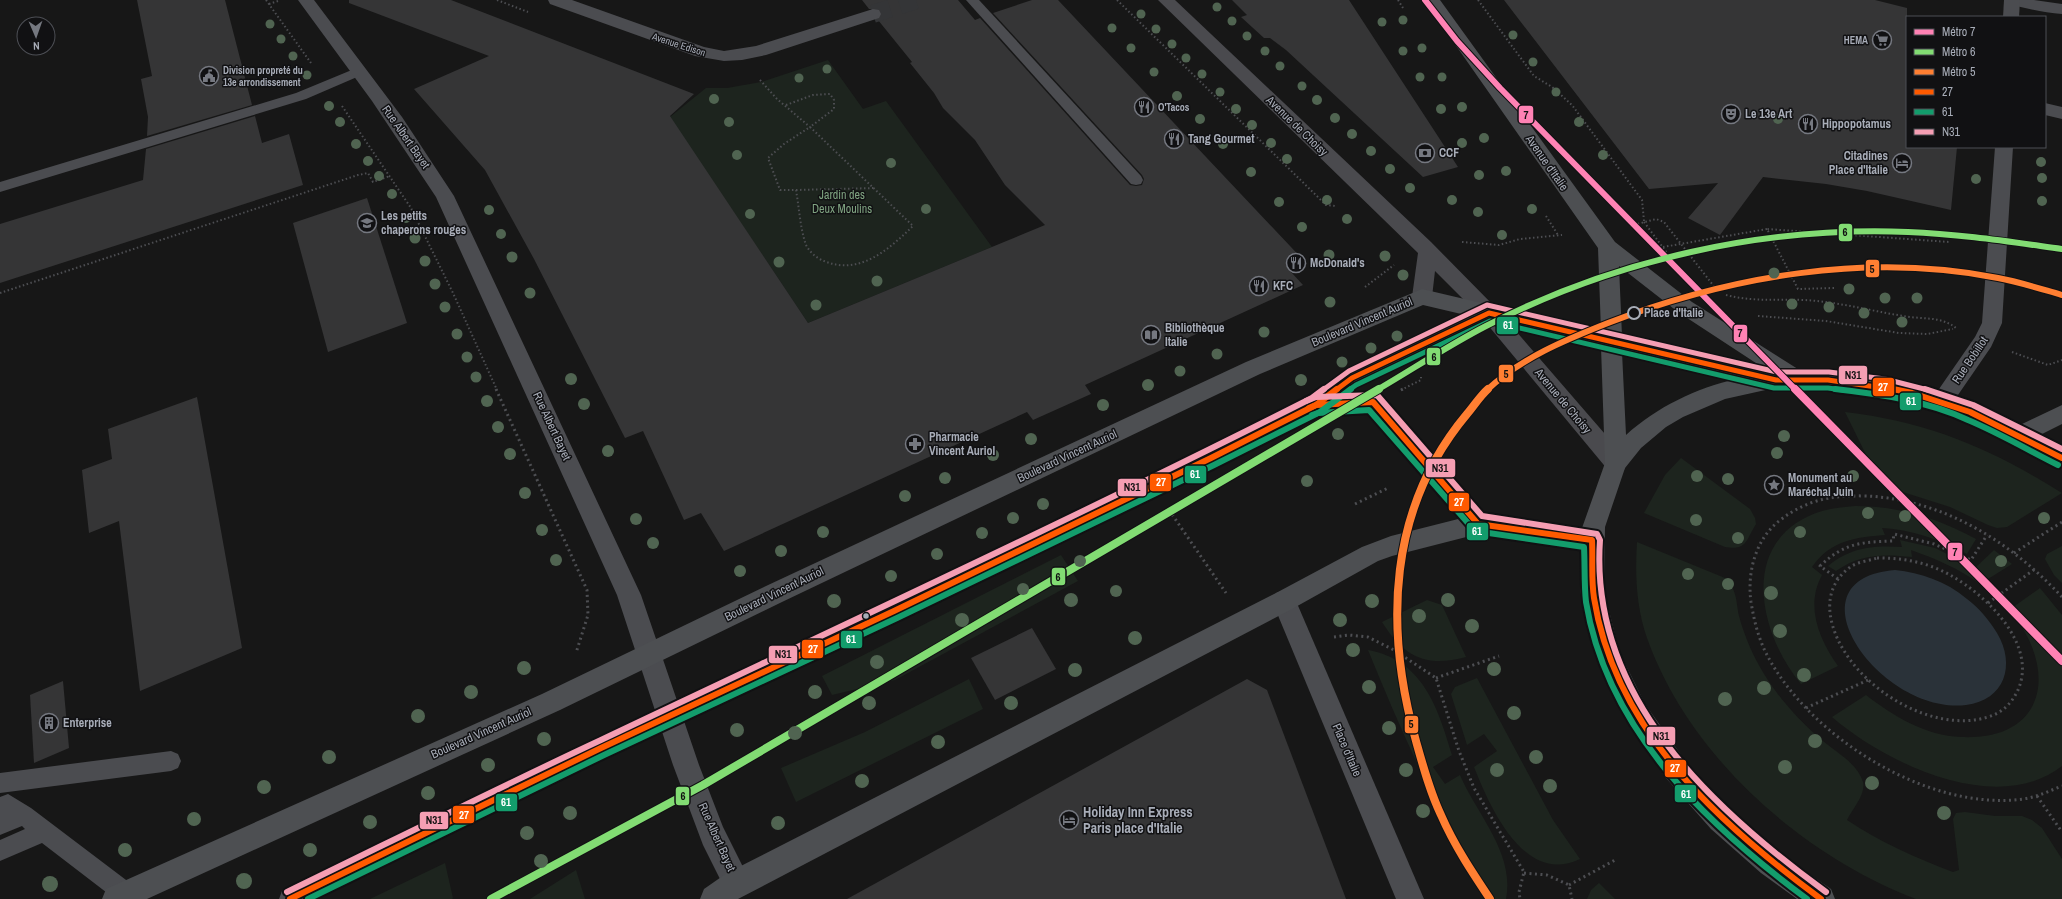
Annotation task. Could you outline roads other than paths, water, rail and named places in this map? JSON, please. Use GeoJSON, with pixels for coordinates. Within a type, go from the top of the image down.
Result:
{"type":"FeatureCollection","features":[{"type":"Feature","properties":{"kind":"main road","name":"Avenue de Choisy"},"geometry":{"type":"LineString","coordinates":[[1166,0],[1428,251],[1489,313],[1616,463]]}},
{"type":"Feature","properties":{"kind":"main road","name":"Avenue d'Italie"},"geometry":{"type":"LineString","coordinates":[[1432,0],[1608,247],[1685,307],[1797,379]]}},
{"type":"Feature","properties":{"kind":"main road"},"geometry":{"type":"LineString","coordinates":[[1608,247],[1616,463]]}},
{"type":"Feature","properties":{"kind":"main road"},"geometry":{"type":"LineString","coordinates":[[1422,297],[1428,251]]}},
{"type":"Feature","properties":{"kind":"main road","name":"Boulevard Vincent Auriol"},"geometry":{"type":"LineString","coordinates":[[121,897],[551,702],[649,654],[1246,372],[1367,319],[1422,297],[1776,380]]}},
{"type":"Feature","properties":{"kind":"main road"},"geometry":{"type":"LineString","coordinates":[[1821,899],[1776,869],[1716,815],[1690,788],[1646,730],[1615,672],[1603,637],[1592,589],[1592,540],[1602,496],[1616,463],[1650,427],[1686,404],[1728,388],[1776,380],[1797,379],[1828,380],[1884,387],[1941,402],[1970,412],[2020,435],[2062,458]]}},
{"type":"Feature","properties":{"kind":"main road"},"geometry":{"type":"LineString","coordinates":[[2020,435],[2062,414]]}},
{"type":"Feature","properties":{"kind":"main road"},"geometry":{"type":"LineString","coordinates":[[714,899],[737,883],[1284,601],[1370,554],[1390,546],[1478,524],[1592,540]]}},
{"type":"Feature","properties":{"kind":"street","name":"Rue Albert Bayet"},"geometry":{"type":"LineString","coordinates":[[306,0],[424,162],[445,196],[629,595],[670,716],[712,831],[737,883]]}},
{"type":"Feature","properties":{"kind":"street","name":"Avenue Edison"},"geometry":{"type":"LineString","coordinates":[[556,0],[691,49],[724,56],[742,55],[760,50],[873,14]]}},
{"type":"Feature","properties":{"kind":"street"},"geometry":{"type":"LineString","coordinates":[[2011,16],[2012,0],[2046,8],[2062,9]]}},
{"type":"Feature","properties":{"kind":"street"},"geometry":{"type":"LineString","coordinates":[[2046,108],[2062,113]]}},
{"type":"Feature","properties":{"kind":"street","name":"Rue Bobillot"},"geometry":{"type":"LineString","coordinates":[[1941,402],[1984,341],[1992,323],[2004,148]]}},
{"type":"Feature","properties":{"kind":"street","name":"Place d'Italie"},"geometry":{"type":"LineString","coordinates":[[1284,601],[1410,899]]}},
{"type":"Feature","properties":{"kind":"lane"},"geometry":{"type":"LineString","coordinates":[[972,0],[1136,180]]}},
{"type":"Feature","properties":{"kind":"lane"},"geometry":{"type":"LineString","coordinates":[[0,187],[301,96],[359,71]]}},
{"type":"Feature","properties":{"kind":"lane"},"geometry":{"type":"LineString","coordinates":[[290,899],[670,716],[901,607],[1151,485],[1211,458],[1316,405],[1352,378],[1489,313]]}},
{"type":"Feature","properties":{"kind":"lane"},"geometry":{"type":"LineString","coordinates":[[1316,405],[1373,402],[1478,524]]}},
{"type":"Feature","properties":{"kind":"lane"},"geometry":{"type":"LineString","coordinates":[[0,783],[171,761]]}},
{"type":"Feature","properties":{"kind":"lane"},"geometry":{"type":"LineString","coordinates":[[0,825],[8,806],[44,831],[121,897]]}},
{"type":"Feature","properties":{"kind":"lane"},"geometry":{"type":"LineString","coordinates":[[0,851],[44,831]]}},
{"type":"Feature","properties":{"kind":"tunnel"},"geometry":{"type":"LineString","coordinates":[[873,14],[916,0]]}},
{"type":"Feature","properties":{"kind":"metro line","name":"7"},"geometry":{"type":"LineString","coordinates":[[1425,0],[1457,41],[1500,88],[2062,661]]}},
{"type":"Feature","properties":{"kind":"metro line","name":"6"},"geometry":{"type":"LineString","coordinates":[[491,899],[703,785],[1486,326],[1593,280],[1644,264],[1718,247],[1793,236],[1831,233],[1926,233],[1964,236],[2062,249]]}},
{"type":"Feature","properties":{"kind":"metro line","name":"5"},"geometry":{"type":"LineString","coordinates":[[1490,899],[1450,834],[1426,776],[1407,710],[1399,661],[1396,612],[1400,564],[1410,518],[1427,474],[1452,431],[1486,391],[1509,371],[1522,363],[1563,342],[1591,330],[1638,312],[1686,297],[1736,285],[1786,276],[1837,270],[1888,268],[1939,270],[1989,276],[2026,284],[2062,295]]}},
{"type":"Feature","properties":{"kind":"place","name":"HEMA"},"geometry":{"type":"Point","coordinates":[1882,40]}},
{"type":"Feature","properties":{"kind":"place","name":"Division propreté du 13e arrondissement"},"geometry":{"type":"Point","coordinates":[209,76]}},
{"type":"Feature","properties":{"kind":"place","name":"O'Tacos"},"geometry":{"type":"Point","coordinates":[1144,107]}},
{"type":"Feature","properties":{"kind":"place","name":"Le 13e Art"},"geometry":{"type":"Point","coordinates":[1731,114]}},
{"type":"Feature","properties":{"kind":"place","name":"Hippopotamus"},"geometry":{"type":"Point","coordinates":[1808,124]}},
{"type":"Feature","properties":{"kind":"place","name":"Tang Gourmet"},"geometry":{"type":"Point","coordinates":[1174,139]}},
{"type":"Feature","properties":{"kind":"place","name":"CCF"},"geometry":{"type":"Point","coordinates":[1425,153]}},
{"type":"Feature","properties":{"kind":"place","name":"Citadines Place d'Italie"},"geometry":{"type":"Point","coordinates":[1902,163]}},
{"type":"Feature","properties":{"kind":"place","name":"Les petits chaperons rouges"},"geometry":{"type":"Point","coordinates":[367,223]}},
{"type":"Feature","properties":{"kind":"place","name":"McDonald's"},"geometry":{"type":"Point","coordinates":[1296,263]}},
{"type":"Feature","properties":{"kind":"place","name":"KFC"},"geometry":{"type":"Point","coordinates":[1259,286]}},
{"type":"Feature","properties":{"kind":"place","name":"Place d'Italie"},"geometry":{"type":"Point","coordinates":[1634,313]}},
{"type":"Feature","properties":{"kind":"place","name":"Bibliothèque Italie"},"geometry":{"type":"Point","coordinates":[1151,335]}},
{"type":"Feature","properties":{"kind":"place","name":"Pharmacie Vincent Auriol"},"geometry":{"type":"Point","coordinates":[915,444]}},
{"type":"Feature","properties":{"kind":"place","name":"Monument au Maréchal Juin"},"geometry":{"type":"Point","coordinates":[1774,485]}},
{"type":"Feature","properties":{"kind":"place","name":"Enterprise"},"geometry":{"type":"Point","coordinates":[49,723]}},
{"type":"Feature","properties":{"kind":"place","name":"Holiday Inn Express Paris place d'Italie"},"geometry":{"type":"Point","coordinates":[1069,820]}},
{"type":"Feature","properties":{"kind":"park label","name":"Jardin des Deux Moulins"},"geometry":{"type":"Point","coordinates":[842,202]}}]}
